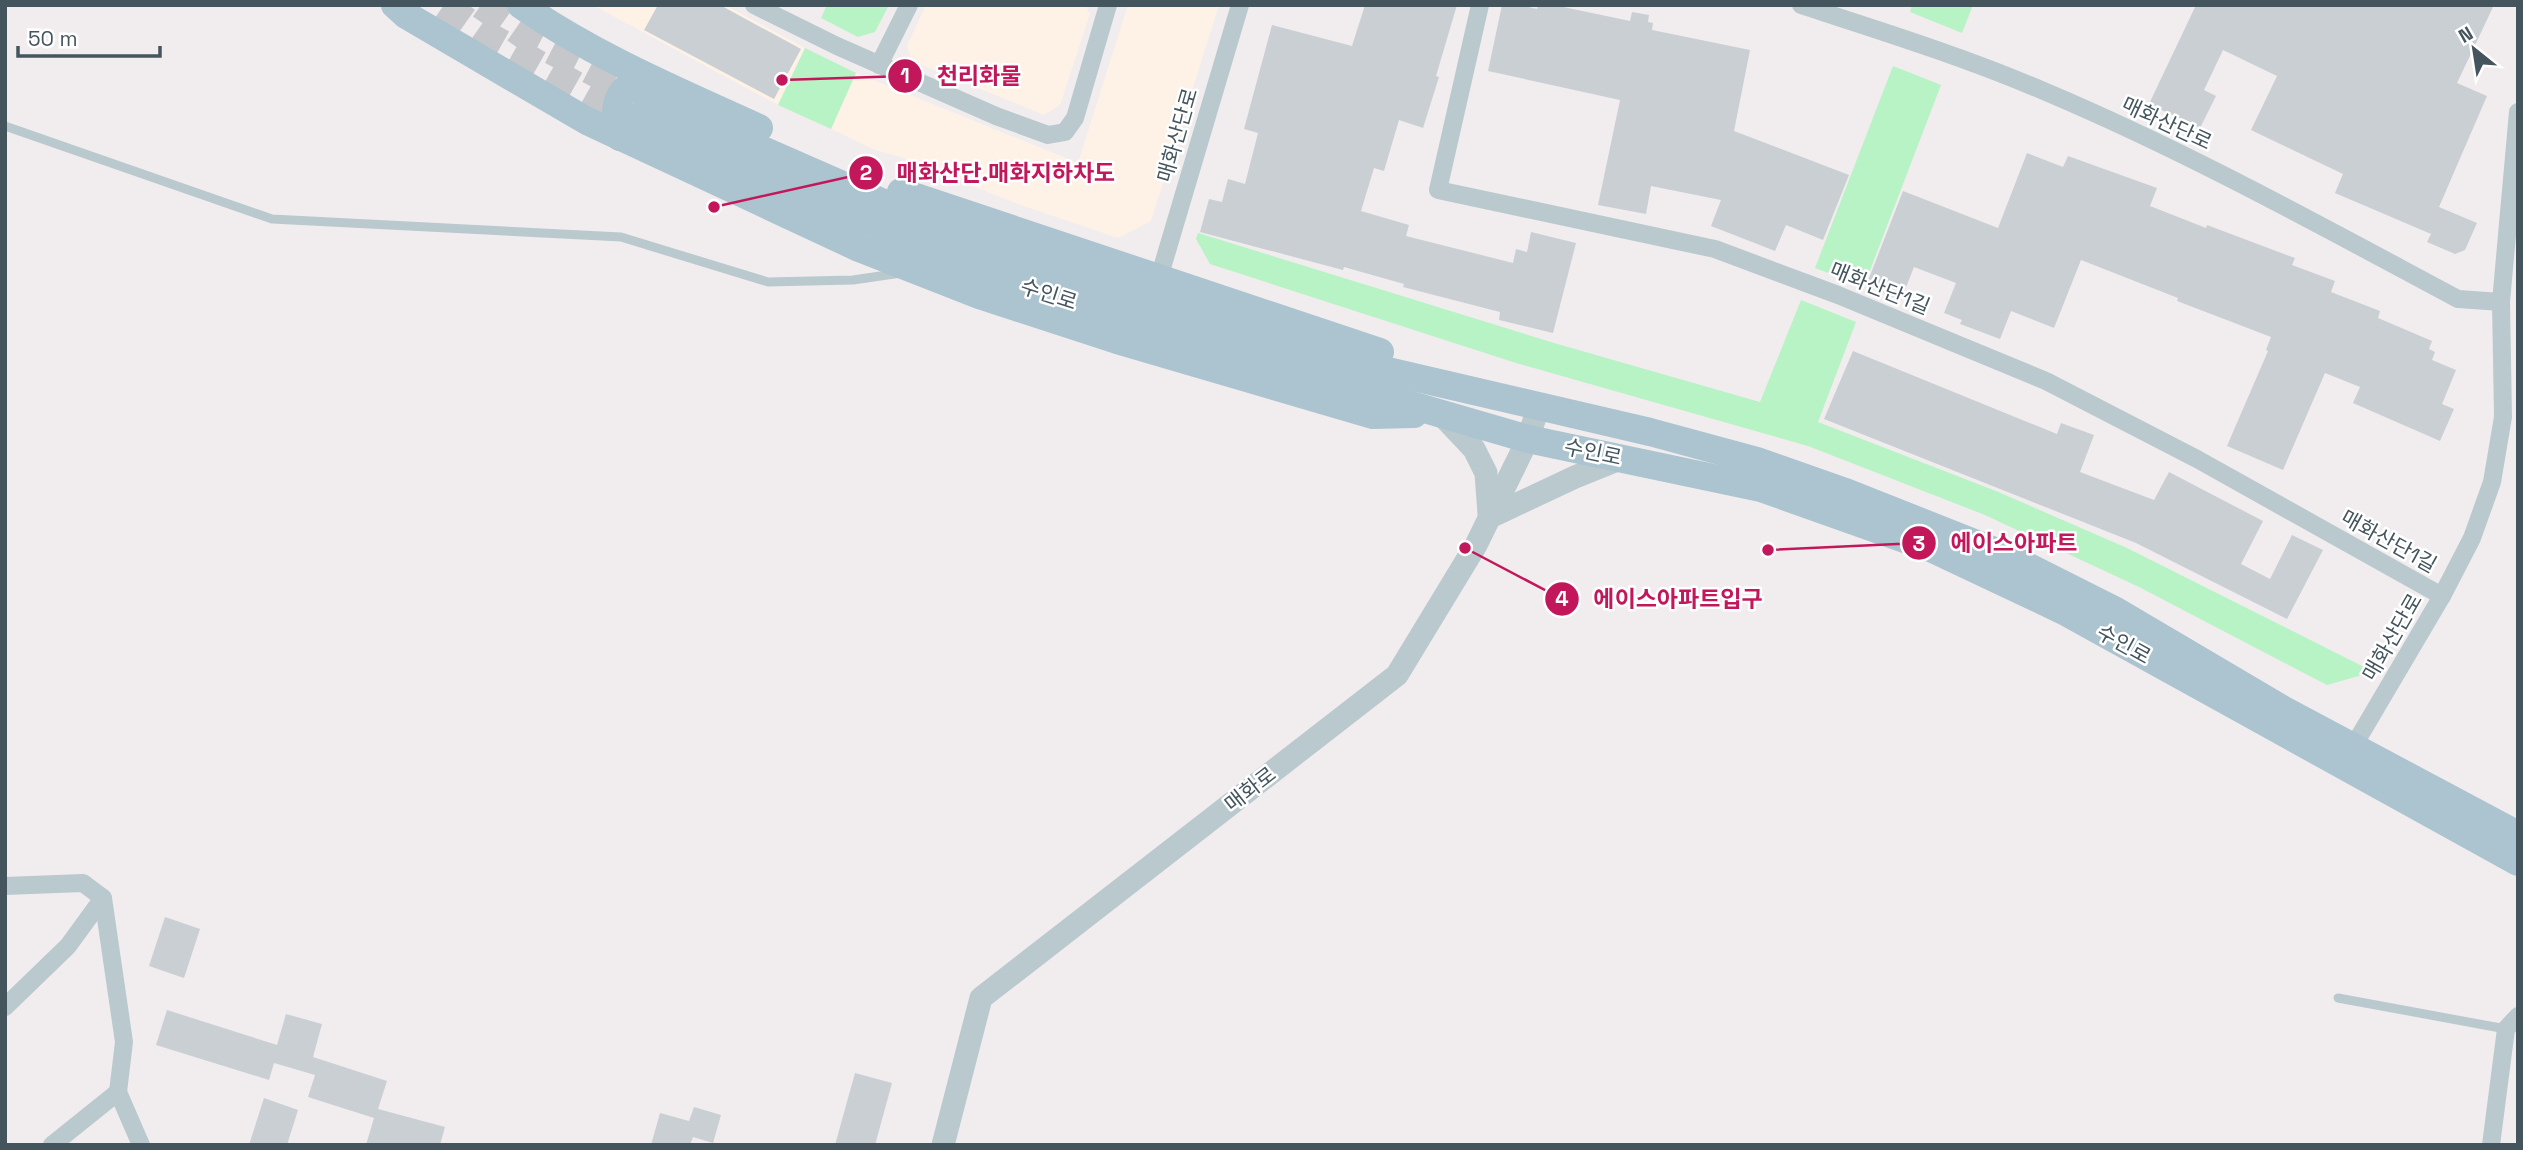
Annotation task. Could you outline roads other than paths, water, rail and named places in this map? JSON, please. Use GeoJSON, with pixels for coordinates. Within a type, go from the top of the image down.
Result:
{"type":"FeatureCollection","features":[{"type":"Feature","properties":{"kind":"main road"},"geometry":{"type":"LineString","coordinates":[[521,5],[548,24],[637,108],[859,248],[979,295],[1117,340],[1373,415],[1440,413]]}},
{"type":"Feature","properties":{"kind":"main road"},"geometry":{"type":"LineString","coordinates":[[405,8],[587,121],[637,108],[1395,357],[1442,383]]}},
{"type":"Feature","properties":{"kind":"main road","name":"수인로"},"geometry":{"type":"LineString","coordinates":[[637,108],[982,246],[1241,332],[1340,360],[1650,432],[1757,461],[1848,493],[2007,556],[2116,611],[2281,709],[2518,835]]}},
{"type":"Feature","properties":{"kind":"main road","name":"수인로"},"geometry":{"type":"LineString","coordinates":[[637,108],[984,273],[1194,342],[1528,439],[1761,488],[1933,549],[2064,611],[2518,862]]}},
{"type":"Feature","properties":{"kind":"street"},"geometry":{"type":"LineString","coordinates":[[754,5],[879,65],[996,116],[1048,135],[1065,132],[1075,117],[1108,5]]}},
{"type":"Feature","properties":{"kind":"street"},"geometry":{"type":"LineString","coordinates":[[879,65],[909,5]]}},
{"type":"Feature","properties":{"kind":"street","name":"매화산단로"},"geometry":{"type":"LineString","coordinates":[[1159,278],[1240,5]]}},
{"type":"Feature","properties":{"kind":"street","name":"매화산단1길"},"geometry":{"type":"LineString","coordinates":[[1480,5],[1438,190],[1715,249],[1838,295],[2046,381],[2197,459],[2442,596]]}},
{"type":"Feature","properties":{"kind":"street","name":"매화산단로"},"geometry":{"type":"LineString","coordinates":[[1801,5],[1928,46],[2046,92],[2196,161],[2458,299],[2501,302]]}},
{"type":"Feature","properties":{"kind":"street","name":"매화산단로"},"geometry":{"type":"LineString","coordinates":[[2353,747],[2442,596],[2472,538],[2492,482],[2503,417],[2501,302],[2518,112]]}},
{"type":"Feature","properties":{"kind":"street","name":"매화로"},"geometry":{"type":"LineString","coordinates":[[943,1145],[981,998],[1397,675],[1476,545],[1528,439],[1539,405]]}},
{"type":"Feature","properties":{"kind":"street"},"geometry":{"type":"LineString","coordinates":[[1440,413],[1474,449],[1486,473],[1490,517],[1622,458]]}},
{"type":"Feature","properties":{"kind":"street"},"geometry":{"type":"LineString","coordinates":[[5,886],[83,883],[103,898],[124,1042],[118,1092],[141,1145]]}},
{"type":"Feature","properties":{"kind":"street"},"geometry":{"type":"LineString","coordinates":[[5,1007],[68,946],[103,898]]}},
{"type":"Feature","properties":{"kind":"street"},"geometry":{"type":"LineString","coordinates":[[2491,1145],[2512,1023]]}},
{"type":"Feature","properties":{"kind":"street"},"geometry":{"type":"LineString","coordinates":[[51,1145],[118,1092]]}},
{"type":"Feature","properties":{"kind":"lane"},"geometry":{"type":"LineString","coordinates":[[5,126],[272,219],[621,237],[768,282],[853,280],[916,271]]}},
{"type":"Feature","properties":{"kind":"lane"},"geometry":{"type":"LineString","coordinates":[[2338,998],[2512,1023]]}},
{"type":"Feature","properties":{"kind":"tunnel"},"geometry":{"type":"LineString","coordinates":[[444,5],[485,34],[634,118]]}},
{"type":"Feature","properties":{"kind":"tunnel"},"geometry":{"type":"LineString","coordinates":[[481,5],[531,40],[646,99]]}},
{"type":"Feature","properties":{"kind":"place","name":"천리화물"},"geometry":{"type":"Point","coordinates":[782,80]}},
{"type":"Feature","properties":{"kind":"place","name":"매화산단.매화지하차도"},"geometry":{"type":"Point","coordinates":[714,207]}},
{"type":"Feature","properties":{"kind":"place","name":"에이스아파트입구"},"geometry":{"type":"Point","coordinates":[1465,548]}},
{"type":"Feature","properties":{"kind":"place","name":"에이스아파트"},"geometry":{"type":"Point","coordinates":[1768,550]}}]}
